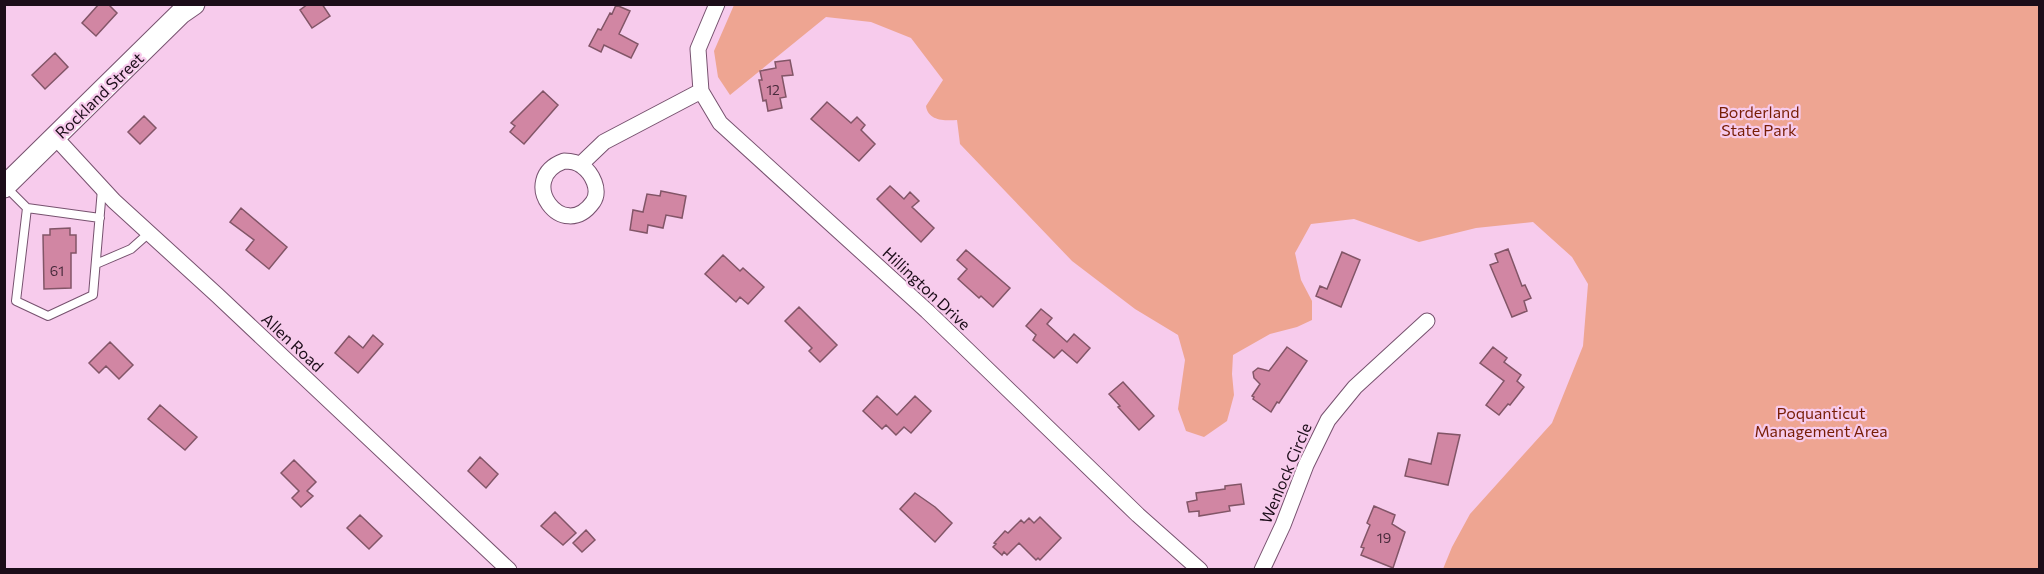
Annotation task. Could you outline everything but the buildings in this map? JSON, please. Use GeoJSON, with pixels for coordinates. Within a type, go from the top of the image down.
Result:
{"type":"FeatureCollection","features":[{"type":"Feature","properties":{"kind":"street","name":"Hillington Drive"},"geometry":{"type":"LineString","coordinates":[[717,4],[698,49],[701,91],[720,123],[927,311],[1123,500],[1200,570]]}},
{"type":"Feature","properties":{"kind":"street","name":"Rockland Street"},"geometry":{"type":"LineString","coordinates":[[5,186],[183,7]]}},
{"type":"Feature","properties":{"kind":"street"},"geometry":{"type":"LineString","coordinates":[[581,164],[604,142],[701,91]]}},
{"type":"Feature","properties":{"kind":"street","name":"Allen Road"},"geometry":{"type":"LineString","coordinates":[[55,137],[102,188],[149,233],[509,570]]}},
{"type":"Feature","properties":{"kind":"street","name":"Wenlock Circle"},"geometry":{"type":"LineString","coordinates":[[1262,570],[1283,525],[1306,465],[1328,420],[1355,387],[1427,321]]}},
{"type":"Feature","properties":{"kind":"lane"},"geometry":{"type":"LineString","coordinates":[[5,186],[27,208],[100,218]]}},
{"type":"Feature","properties":{"kind":"lane"},"geometry":{"type":"LineString","coordinates":[[27,208],[16,302],[48,316],[93,295],[102,188]]}},
{"type":"Feature","properties":{"kind":"lane"},"geometry":{"type":"LineString","coordinates":[[96,264],[130,249],[149,233]]}},
{"type":"Feature","properties":{"kind":"green space"},"geometry":{"type":"Polygon","coordinates":[[[734,5],[2039,5],[2039,569],[1443,569],[1470,514],[1552,423],[1583,346],[1588,284],[1572,257],[1533,222],[1476,228],[1419,242],[1354,219],[1311,224],[1295,253],[1301,280],[1312,301],[1312,320],[1297,327],[1270,334],[1233,355],[1234,395],[1227,421],[1204,437],[1186,431],[1178,409],[1185,360],[1178,335],[1135,309],[1072,261],[960,144],[957,120],[942,120],[930,115],[926,106],[943,80],[911,38],[871,22],[826,17],[730,95],[718,77],[714,51],[734,5]]]}},
{"type":"Feature","properties":{"kind":"park label","name":"Borderland State Park"},"geometry":{"type":"Point","coordinates":[1759,120]}},
{"type":"Feature","properties":{"kind":"park label","name":"Poquanticut Management Area"},"geometry":{"type":"Point","coordinates":[1821,421]}}]}
